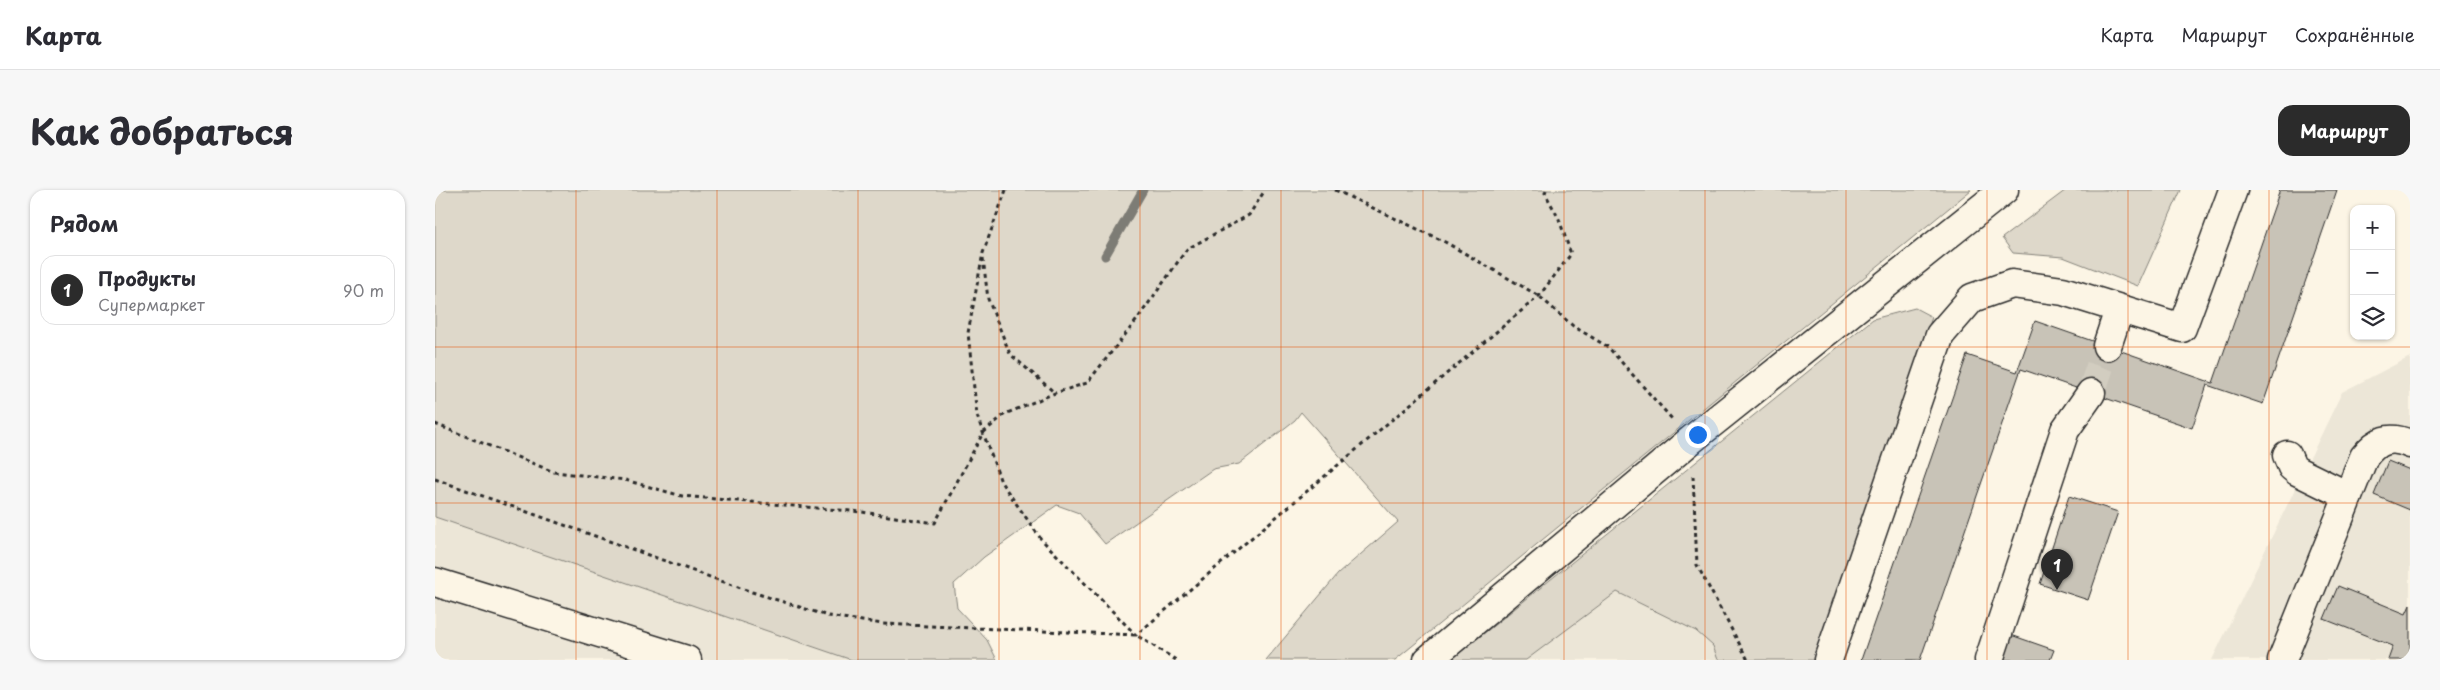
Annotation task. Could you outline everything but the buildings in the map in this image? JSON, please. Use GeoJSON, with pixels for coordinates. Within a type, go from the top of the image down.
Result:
{"type":"FeatureCollection","features":[{"type":"Feature","properties":{"kind":"lane"},"geometry":{"type":"LineString","coordinates":[[1428,660],[1691,440],[2004,190]]}},
{"type":"Feature","properties":{"kind":"lane"},"geometry":{"type":"LineString","coordinates":[[1828,660],[1940,336],[1972,298],[2012,284],[2063,291],[2119,310],[2182,328],[2233,190]]}},
{"type":"Feature","properties":{"kind":"lane"},"geometry":{"type":"LineString","coordinates":[[2107,346],[2119,310]]}},
{"type":"Feature","properties":{"kind":"lane"},"geometry":{"type":"LineString","coordinates":[[1989,660],[2065,430],[2091,393]]}},
{"type":"Feature","properties":{"kind":"lane"},"geometry":{"type":"LineString","coordinates":[[2282,660],[2364,457],[2374,444],[2387,439],[2410,444]]}},
{"type":"Feature","properties":{"kind":"lane"},"geometry":{"type":"LineString","coordinates":[[2287,456],[2292,467],[2297,471],[2348,496]]}},
{"type":"Feature","properties":{"kind":"lane"},"geometry":{"type":"LineString","coordinates":[[435,582],[687,660]]}},
{"type":"Feature","properties":{"kind":"path"},"geometry":{"type":"LineString","coordinates":[[1006,190],[983,253],[968,334],[977,416],[1001,482],[1041,539],[1136,635],[1176,660]]}},
{"type":"Feature","properties":{"kind":"path"},"geometry":{"type":"LineString","coordinates":[[435,424],[554,472],[625,480],[682,496],[862,512],[935,523],[983,432],[1005,414],[1055,393],[1087,383],[1136,321],[1187,249],[1249,215],[1265,190]]}},
{"type":"Feature","properties":{"kind":"path"},"geometry":{"type":"LineString","coordinates":[[1335,190],[1445,242],[1539,296],[1573,326],[1608,347],[1691,440],[1697,565],[1748,660]]}},
{"type":"Feature","properties":{"kind":"path"},"geometry":{"type":"LineString","coordinates":[[435,479],[752,592],[828,616],[883,624],[1136,635],[1539,296],[1571,254],[1559,219],[1545,193],[1546,190]]}},
{"type":"Feature","properties":{"kind":"path"},"geometry":{"type":"LineString","coordinates":[[983,253],[988,299],[1010,354],[1055,393]]}},
{"type":"Feature","properties":{"kind":"shaded area"},"geometry":{"type":"Polygon","coordinates":[[[435,190],[1971,190],[1395,660],[1266,660],[1338,574],[1398,522],[1301,412],[1295,420],[1239,464],[1213,469],[1105,544],[1079,513],[1057,505],[984,557],[954,584],[957,608],[987,640],[997,660],[852,660],[435,517],[435,190]]]}},
{"type":"Feature","properties":{"kind":"shaded area"},"geometry":{"type":"Polygon","coordinates":[[[2066,190],[2181,190],[2138,286],[2063,257],[2013,253],[2002,238],[2066,190]]]}},
{"type":"Feature","properties":{"kind":"shaded area"},"geometry":{"type":"Polygon","coordinates":[[[1915,308],[1932,317],[1825,639],[1824,660],[1718,660],[1713,646],[1696,631],[1617,592],[1526,660],[1451,660],[1873,319],[1915,308]]]}},
{"type":"Feature","properties":{"kind":"shaded area"},"geometry":{"type":"Polygon","coordinates":[[[2410,357],[2410,660],[2212,660],[2342,392],[2410,357]]]}},
{"type":"Feature","properties":{"kind":"shaded area"},"geometry":{"type":"Polygon","coordinates":[[[435,517],[513,543],[852,660],[435,660],[435,517]]]}},
{"type":"Feature","properties":{"kind":"shaded area"},"geometry":{"type":"Polygon","coordinates":[[[1629,551],[1729,660],[1476,660],[1629,551]]]}},
{"type":"Feature","properties":{"kind":"waterway"},"geometry":{"type":"LineString","coordinates":[[1105,256],[1143,190]]}},
{"type":"Feature","properties":{"kind":"tunnel"},"geometry":{"type":"LineString","coordinates":[[2091,393],[2107,346]]}},
{"type":"Feature","properties":{"kind":"place","name":"Продукты"},"geometry":{"type":"Point","coordinates":[2057,590]}}]}
